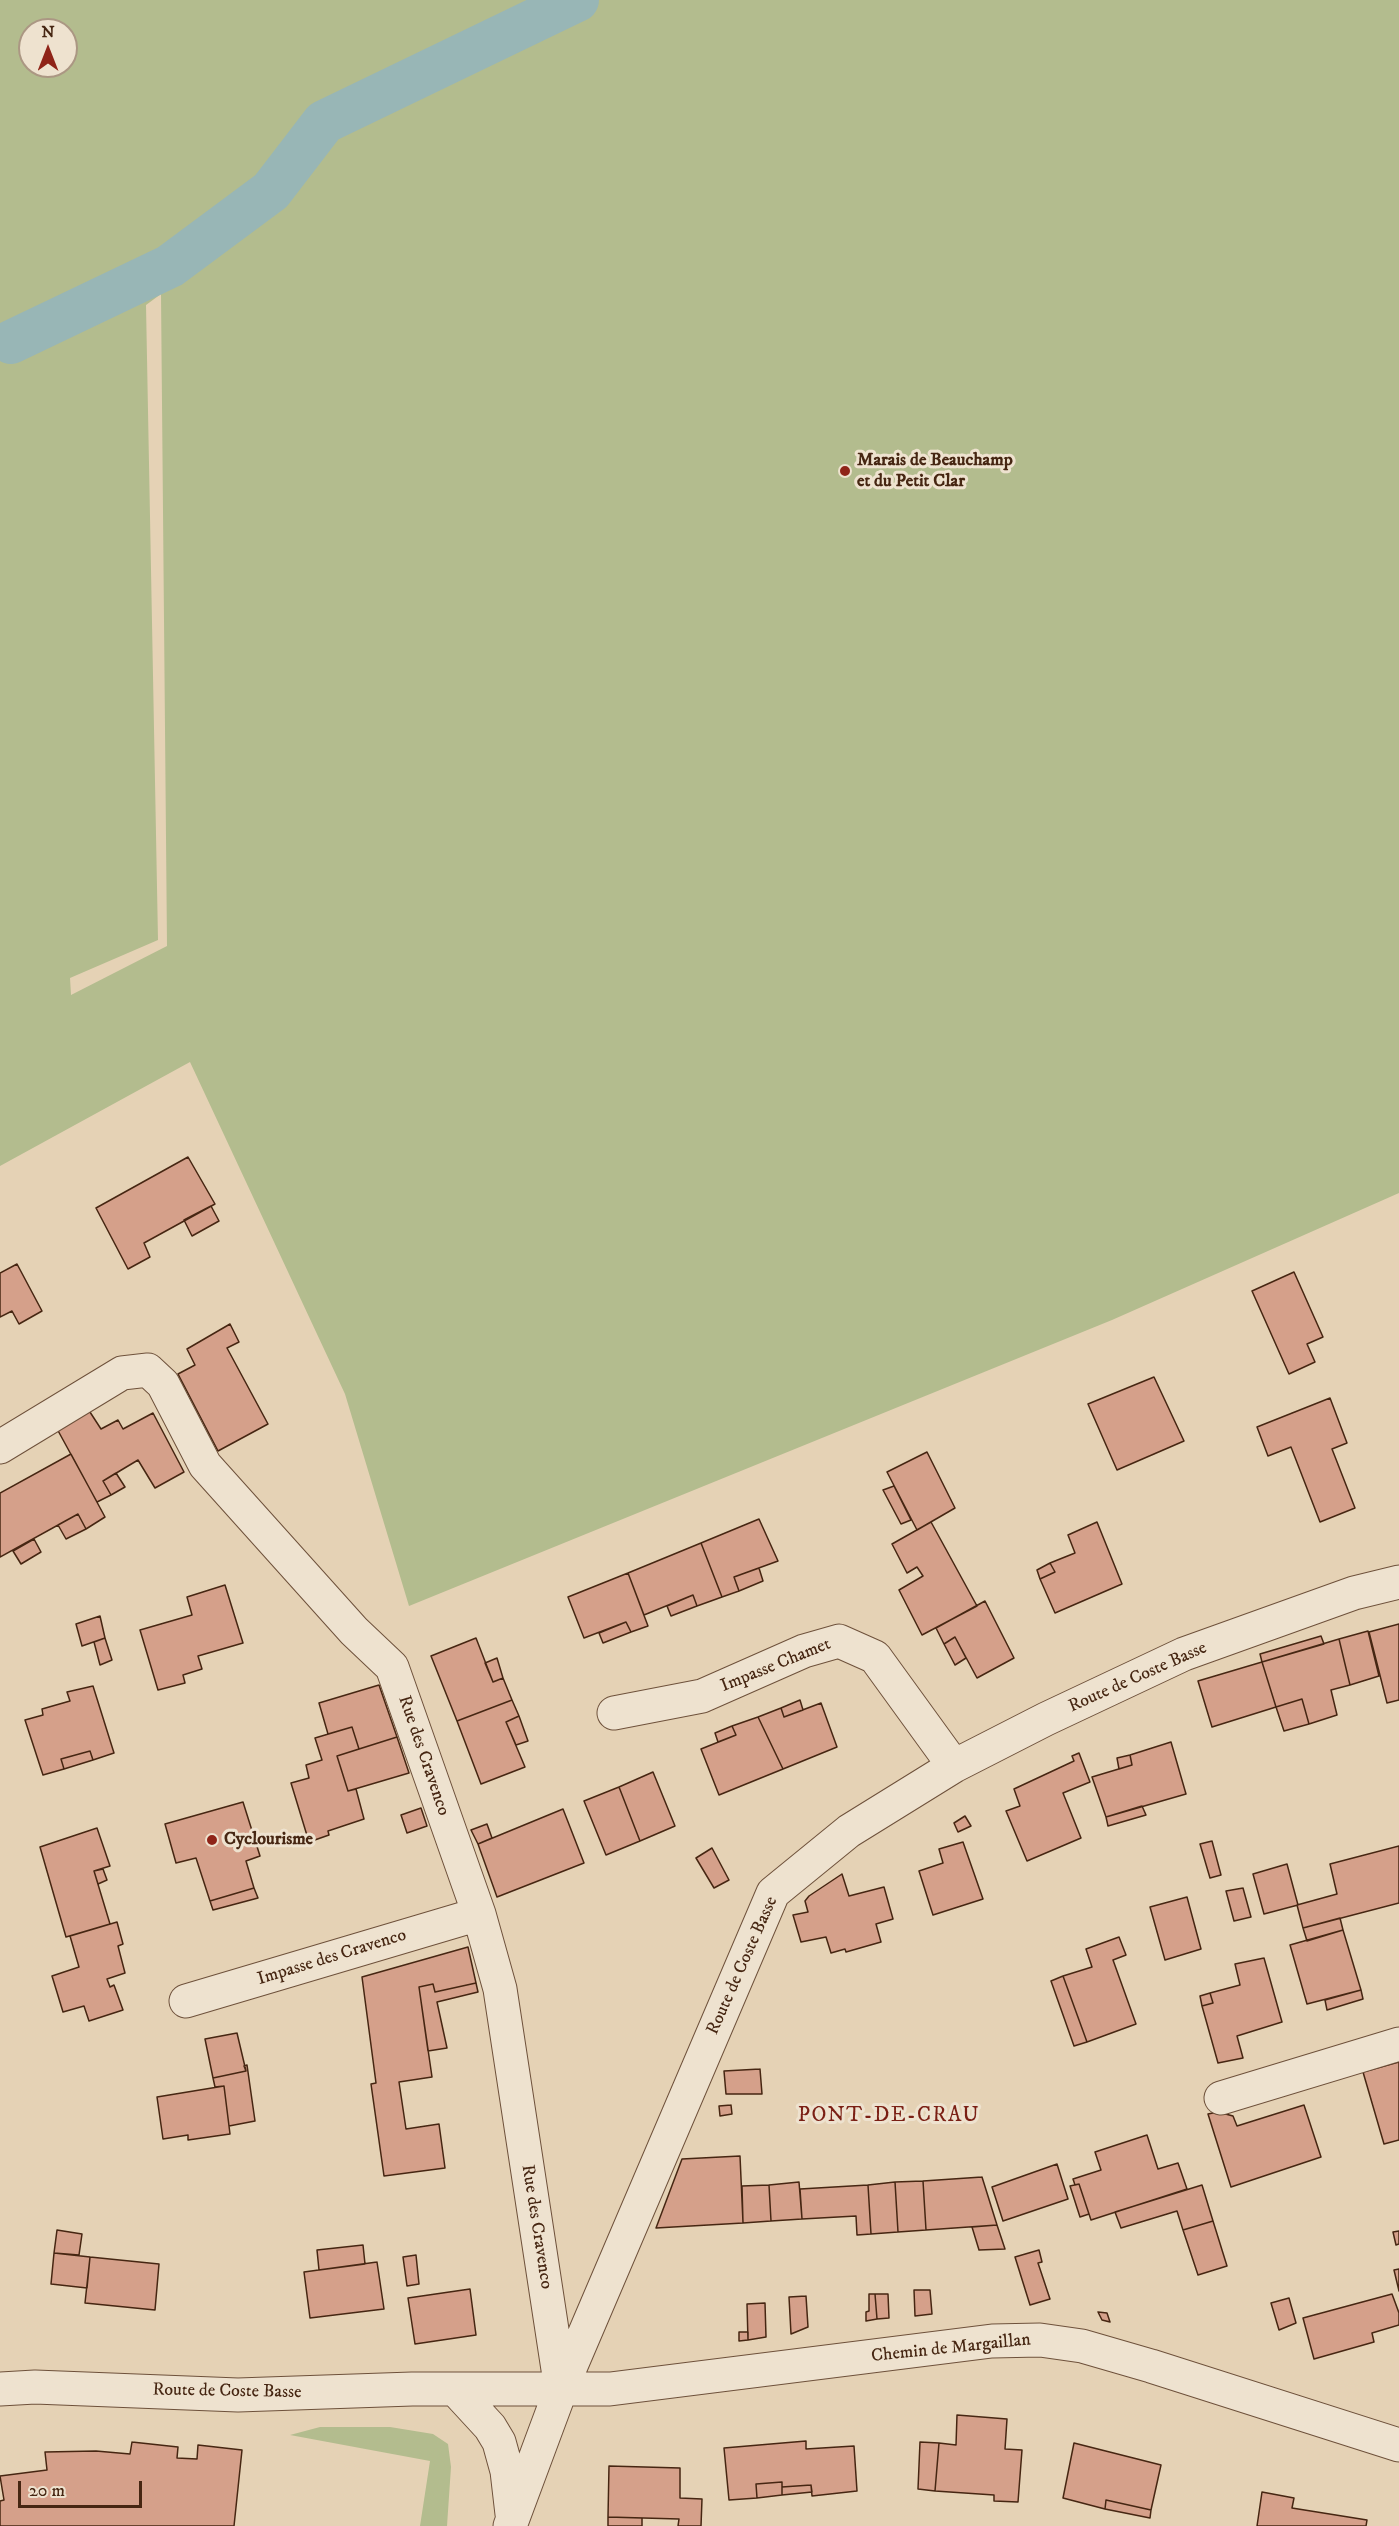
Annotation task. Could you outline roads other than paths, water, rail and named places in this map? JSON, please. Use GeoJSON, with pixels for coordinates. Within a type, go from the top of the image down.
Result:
{"type":"FeatureCollection","features":[{"type":"Feature","properties":{"kind":"street","name":"Rue des Cravenco"},"geometry":{"type":"LineString","coordinates":[[0,1447],[122,1373],[148,1370],[163,1384],[205,1465],[354,1631],[392,1667],[479,1914],[500,1989],[561,2389]]}},
{"type":"Feature","properties":{"kind":"street","name":"Route de Coste Basse"},"geometry":{"type":"LineString","coordinates":[[0,2389],[35,2386],[238,2395],[455,2389],[561,2389],[773,1893],[849,1830],[954,1766],[1184,1654],[1354,1593],[1399,1582]]}},
{"type":"Feature","properties":{"kind":"street","name":"Impasse Chamet"},"geometry":{"type":"LineString","coordinates":[[614,1713],[702,1696],[804,1652],[840,1641],[875,1657],[954,1766]]}},
{"type":"Feature","properties":{"kind":"street","name":"Impasse des Cravenco"},"geometry":{"type":"LineString","coordinates":[[186,2001],[479,1914]]}},
{"type":"Feature","properties":{"kind":"street"},"geometry":{"type":"LineString","coordinates":[[1221,2098],[1399,2044]]}},
{"type":"Feature","properties":{"kind":"street","name":"Chemin de Margaillan"},"geometry":{"type":"LineString","coordinates":[[561,2389],[610,2389],[992,2341],[1040,2340],[1082,2346],[1151,2366],[1399,2445]]}},
{"type":"Feature","properties":{"kind":"street"},"geometry":{"type":"LineString","coordinates":[[455,2389],[490,2427],[499,2442],[507,2470],[512,2523]]}},
{"type":"Feature","properties":{"kind":"street"},"geometry":{"type":"LineString","coordinates":[[512,2523],[561,2389]]}},
{"type":"Feature","properties":{"kind":"waterway"},"geometry":{"type":"LineString","coordinates":[[11,342],[170,266],[271,191],[324,122],[577,0]]}},
{"type":"Feature","properties":{"kind":"place","name":"Marais de Beauchamp et du Petit Clar"},"geometry":{"type":"Point","coordinates":[845,471]}},
{"type":"Feature","properties":{"kind":"place","name":"Cyclourisme"},"geometry":{"type":"Point","coordinates":[212,1840]}},
{"type":"Feature","properties":{"kind":"district","name":"PONT-DE-CRAU"},"geometry":{"type":"Point","coordinates":[889,2117]}}]}
